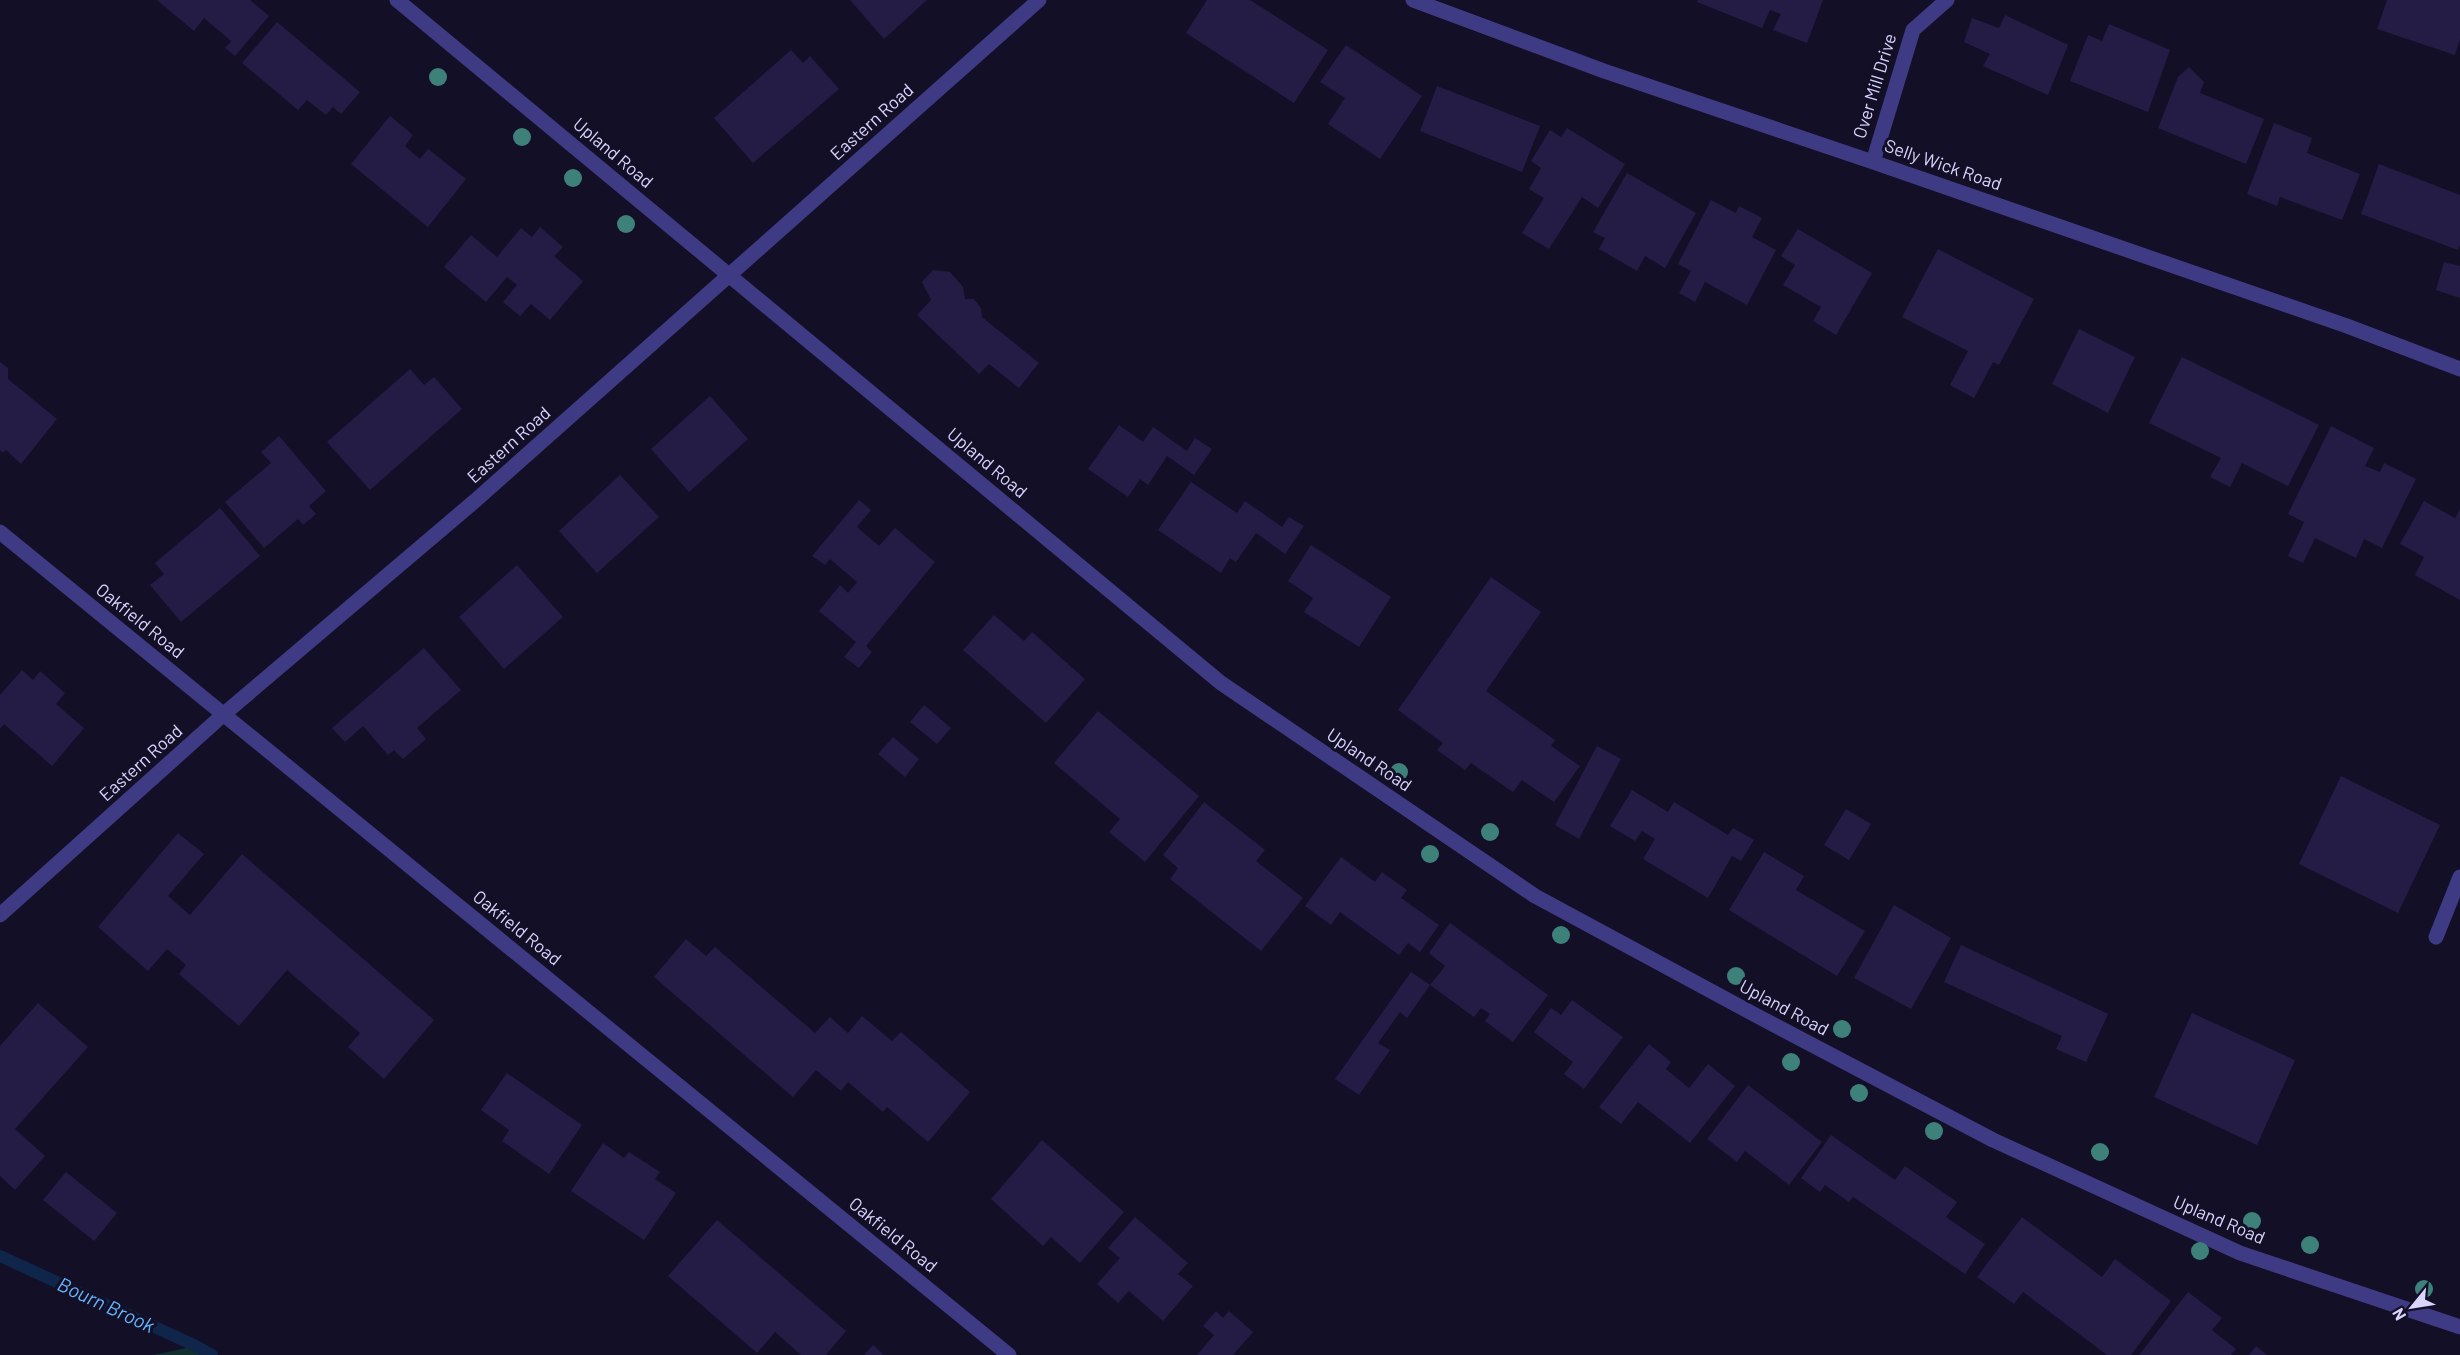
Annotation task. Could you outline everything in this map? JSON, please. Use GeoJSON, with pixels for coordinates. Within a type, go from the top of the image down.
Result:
{"type":"FeatureCollection","features":[{"type":"Feature","properties":{"kind":"street","name":"Upland Road"},"geometry":{"type":"LineString","coordinates":[[397,0],[1221,683],[1534,896],[1993,1140],[2240,1253],[2460,1327]]}},
{"type":"Feature","properties":{"kind":"street","name":"Eastern Road"},"geometry":{"type":"LineString","coordinates":[[0,915],[224,714],[476,500],[1039,0]]}},
{"type":"Feature","properties":{"kind":"street","name":"Selly Wick Road"},"geometry":{"type":"LineString","coordinates":[[1413,0],[1604,71],[2347,326],[2460,369]]}},
{"type":"Feature","properties":{"kind":"street","name":"Over Mill Drive"},"geometry":{"type":"LineString","coordinates":[[1873,162],[1913,30],[1947,0]]}},
{"type":"Feature","properties":{"kind":"street","name":"Oakfield Road"},"geometry":{"type":"LineString","coordinates":[[0,532],[1009,1355]]}},
{"type":"Feature","properties":{"kind":"street"},"geometry":{"type":"LineString","coordinates":[[2436,937],[2460,877]]}},
{"type":"Feature","properties":{"kind":"green space"},"geometry":{"type":"Polygon","coordinates":[[[196,1346],[211,1355],[153,1355],[196,1346]]]}},
{"type":"Feature","properties":{"kind":"building"},"geometry":{"type":"Polygon","coordinates":[[[157,0],[250,0],[269,16],[235,56],[225,48],[231,41],[204,18],[194,31],[157,0]]]}},
{"type":"Feature","properties":{"kind":"building"},"geometry":{"type":"Polygon","coordinates":[[[850,0],[927,0],[884,39],[850,0]]]}},
{"type":"Feature","properties":{"kind":"building"},"geometry":{"type":"Polygon","coordinates":[[[1207,0],[1250,0],[1328,50],[1294,103],[1186,33],[1207,0]]]}},
{"type":"Feature","properties":{"kind":"building"},"geometry":{"type":"Polygon","coordinates":[[[1698,0],[1823,0],[1807,43],[1773,30],[1781,14],[1770,10],[1762,28],[1697,2],[1698,0]]]}},
{"type":"Feature","properties":{"kind":"building"},"geometry":{"type":"Polygon","coordinates":[[[2387,0],[2460,0],[2460,39],[2455,55],[2377,29],[2387,0]]]}},
{"type":"Feature","properties":{"kind":"building"},"geometry":{"type":"Polygon","coordinates":[[[2005,15],[2068,45],[2048,95],[1983,66],[1990,54],[1964,42],[1972,18],[1999,28],[2005,15]]]}},
{"type":"Feature","properties":{"kind":"building"},"geometry":{"type":"Polygon","coordinates":[[[277,22],[360,92],[341,114],[333,107],[326,115],[307,100],[298,110],[242,63],[277,22]]]}},
{"type":"Feature","properties":{"kind":"building"},"geometry":{"type":"Polygon","coordinates":[[[2109,24],[2170,50],[2148,112],[2070,81],[2088,35],[2102,41],[2109,24]]]}},
{"type":"Feature","properties":{"kind":"building"},"geometry":{"type":"Polygon","coordinates":[[[1346,45],[1422,96],[1380,159],[1328,124],[1345,98],[1320,82],[1346,45]]]}},
{"type":"Feature","properties":{"kind":"building"},"geometry":{"type":"Polygon","coordinates":[[[791,50],[803,63],[810,56],[839,89],[753,163],[714,118],[791,50]]]}},
{"type":"Feature","properties":{"kind":"building"},"geometry":{"type":"Polygon","coordinates":[[[2189,67],[2204,82],[2200,93],[2264,119],[2246,164],[2158,128],[2178,77],[2189,67]]]}},
{"type":"Feature","properties":{"kind":"building"},"geometry":{"type":"Polygon","coordinates":[[[1437,86],[1540,126],[1522,172],[1420,131],[1437,86]]]}},
{"type":"Feature","properties":{"kind":"building"},"geometry":{"type":"Polygon","coordinates":[[[390,116],[413,135],[405,146],[420,159],[428,149],[466,179],[428,227],[351,164],[390,116]]]}},
{"type":"Feature","properties":{"kind":"building"},"geometry":{"type":"Polygon","coordinates":[[[2274,123],[2312,138],[2307,153],[2360,174],[2342,220],[2280,197],[2277,206],[2247,194],[2274,123]]]}},
{"type":"Feature","properties":{"kind":"building"},"geometry":{"type":"Polygon","coordinates":[[[1567,128],[1625,164],[1598,208],[1582,197],[1549,249],[1522,233],[1544,198],[1529,189],[1541,168],[1531,161],[1550,130],[1561,137],[1567,128]]]}},
{"type":"Feature","properties":{"kind":"building"},"geometry":{"type":"Polygon","coordinates":[[[2379,164],[2460,195],[2460,245],[2458,250],[2361,214],[2379,164]]]}},
{"type":"Feature","properties":{"kind":"building"},"geometry":{"type":"Polygon","coordinates":[[[1627,173],[1696,213],[1665,268],[1645,256],[1637,271],[1599,249],[1605,238],[1593,232],[1627,173]]]}},
{"type":"Feature","properties":{"kind":"building"},"geometry":{"type":"Polygon","coordinates":[[[1711,200],[1736,213],[1739,206],[1762,218],[1752,237],[1776,250],[1747,305],[1705,282],[1695,302],[1679,293],[1691,271],[1678,264],[1711,200]]]}},
{"type":"Feature","properties":{"kind":"building"},"geometry":{"type":"Polygon","coordinates":[[[540,227],[563,247],[554,256],[583,281],[550,320],[531,304],[520,316],[503,302],[517,285],[507,277],[486,302],[444,267],[471,235],[497,257],[521,228],[532,237],[540,227]]]}},
{"type":"Feature","properties":{"kind":"building"},"geometry":{"type":"Polygon","coordinates":[[[1798,229],[1872,273],[1836,335],[1813,321],[1821,307],[1783,285],[1795,265],[1781,256],[1798,229]]]}},
{"type":"Feature","properties":{"kind":"building"},"geometry":{"type":"Polygon","coordinates":[[[1938,249],[2034,299],[1999,365],[1993,362],[1974,398],[1950,385],[1968,351],[1902,317],[1938,249]]]}},
{"type":"Feature","properties":{"kind":"building"},"geometry":{"type":"Polygon","coordinates":[[[2444,262],[2460,266],[2460,298],[2436,290],[2444,262]]]}},
{"type":"Feature","properties":{"kind":"building"},"geometry":{"type":"Polygon","coordinates":[[[933,270],[950,272],[963,287],[965,299],[974,299],[981,308],[982,317],[1039,363],[1019,388],[989,364],[979,374],[917,315],[931,300],[922,282],[933,270]]]}},
{"type":"Feature","properties":{"kind":"building"},"geometry":{"type":"Polygon","coordinates":[[[2079,329],[2135,357],[2108,413],[2052,384],[2079,329]]]}},
{"type":"Feature","properties":{"kind":"building"},"geometry":{"type":"Polygon","coordinates":[[[2182,357],[2319,425],[2288,486],[2242,463],[2230,487],[2210,477],[2221,458],[2149,423],[2182,357]]]}},
{"type":"Feature","properties":{"kind":"building"},"geometry":{"type":"Polygon","coordinates":[[[0,362],[8,368],[8,379],[57,419],[21,464],[6,450],[3,453],[0,450],[0,362]]]}},
{"type":"Feature","properties":{"kind":"building"},"geometry":{"type":"Polygon","coordinates":[[[410,369],[424,385],[434,377],[462,409],[370,490],[327,442],[410,369]]]}},
{"type":"Feature","properties":{"kind":"building"},"geometry":{"type":"Polygon","coordinates":[[[710,396],[748,439],[689,492],[651,449],[710,396]]]}},
{"type":"Feature","properties":{"kind":"building"},"geometry":{"type":"Polygon","coordinates":[[[1119,425],[1143,442],[1153,427],[1187,451],[1195,438],[1212,449],[1194,475],[1167,456],[1148,485],[1140,479],[1128,497],[1088,469],[1119,425]]]}},
{"type":"Feature","properties":{"kind":"building"},"geometry":{"type":"Polygon","coordinates":[[[2331,426],[2374,448],[2365,466],[2380,472],[2384,463],[2416,479],[2382,548],[2364,539],[2356,558],[2315,538],[2303,563],[2288,556],[2304,522],[2288,514],[2331,426]]]}},
{"type":"Feature","properties":{"kind":"building"},"geometry":{"type":"Polygon","coordinates":[[[279,436],[326,491],[309,506],[316,514],[303,525],[298,519],[264,548],[225,502],[271,463],[261,452],[279,436]]]}},
{"type":"Feature","properties":{"kind":"building"},"geometry":{"type":"Polygon","coordinates":[[[620,475],[659,517],[597,573],[559,531],[620,475]]]}},
{"type":"Feature","properties":{"kind":"building"},"geometry":{"type":"Polygon","coordinates":[[[1191,482],[1237,513],[1245,501],[1282,527],[1289,517],[1304,526],[1285,554],[1256,533],[1236,562],[1230,558],[1221,573],[1158,530],[1191,482]]]}},
{"type":"Feature","properties":{"kind":"building"},"geometry":{"type":"Polygon","coordinates":[[[859,500],[871,510],[857,527],[879,546],[895,528],[935,562],[866,646],[872,652],[859,668],[844,657],[856,642],[819,611],[840,585],[848,593],[857,582],[830,559],[825,565],[812,556],[859,500]]]}},
{"type":"Feature","properties":{"kind":"building"},"geometry":{"type":"Polygon","coordinates":[[[2424,501],[2455,518],[2460,509],[2460,600],[2415,575],[2424,557],[2400,544],[2424,501]]]}},
{"type":"Feature","properties":{"kind":"building"},"geometry":{"type":"Polygon","coordinates":[[[220,508],[260,556],[181,622],[150,585],[164,574],[155,563],[220,508]]]}},
{"type":"Feature","properties":{"kind":"building"},"geometry":{"type":"Polygon","coordinates":[[[1311,545],[1391,597],[1359,647],[1304,612],[1313,598],[1288,581],[1311,545]]]}},
{"type":"Feature","properties":{"kind":"building"},"geometry":{"type":"Polygon","coordinates":[[[517,565],[563,617],[504,669],[459,617],[517,565]]]}},
{"type":"Feature","properties":{"kind":"building"},"geometry":{"type":"Polygon","coordinates":[[[1491,577],[1541,612],[1486,691],[1555,740],[1551,746],[1580,766],[1554,802],[1522,780],[1513,792],[1471,763],[1465,770],[1437,750],[1443,743],[1398,710],[1491,577]]]}},
{"type":"Feature","properties":{"kind":"building"},"geometry":{"type":"Polygon","coordinates":[[[994,615],[1024,641],[1032,632],[1085,679],[1046,723],[963,650],[994,615]]]}},
{"type":"Feature","properties":{"kind":"building"},"geometry":{"type":"Polygon","coordinates":[[[424,648],[461,690],[417,728],[426,739],[403,759],[394,750],[388,755],[363,726],[345,742],[332,728],[424,648]]]}},
{"type":"Feature","properties":{"kind":"building"},"geometry":{"type":"Polygon","coordinates":[[[22,670],[33,680],[40,671],[65,693],[56,704],[84,728],[52,766],[4,724],[0,729],[0,695],[22,670]]]}},
{"type":"Feature","properties":{"kind":"building"},"geometry":{"type":"Polygon","coordinates":[[[924,705],[951,728],[937,744],[910,722],[924,705]]]}},
{"type":"Feature","properties":{"kind":"building"},"geometry":{"type":"Polygon","coordinates":[[[1098,711],[1199,796],[1145,862],[1109,832],[1120,819],[1054,763],[1098,711]]]}},
{"type":"Feature","properties":{"kind":"building"},"geometry":{"type":"Polygon","coordinates":[[[893,737],[919,759],[905,777],[878,754],[893,737]]]}},
{"type":"Feature","properties":{"kind":"building"},"geometry":{"type":"Polygon","coordinates":[[[1597,746],[1621,759],[1579,839],[1555,825],[1597,746]]]}},
{"type":"Feature","properties":{"kind":"building"},"geometry":{"type":"Polygon","coordinates":[[[2341,776],[2440,825],[2398,913],[2299,864],[2341,776]]]}},
{"type":"Feature","properties":{"kind":"building"},"geometry":{"type":"Polygon","coordinates":[[[1632,790],[1668,812],[1674,802],[1728,835],[1733,828],[1754,840],[1741,861],[1732,856],[1708,898],[1643,859],[1655,839],[1642,831],[1635,841],[1610,826],[1632,790]]]}},
{"type":"Feature","properties":{"kind":"building"},"geometry":{"type":"Polygon","coordinates":[[[1204,802],[1265,850],[1256,861],[1303,898],[1261,951],[1170,879],[1178,868],[1163,855],[1204,802]]]}},
{"type":"Feature","properties":{"kind":"building"},"geometry":{"type":"Polygon","coordinates":[[[1846,809],[1871,824],[1849,860],[1824,845],[1846,809]]]}},
{"type":"Feature","properties":{"kind":"building"},"geometry":{"type":"Polygon","coordinates":[[[178,833],[204,854],[168,896],[190,915],[242,854],[434,1020],[384,1079],[348,1047],[360,1033],[287,970],[239,1026],[179,974],[186,965],[167,949],[148,971],[98,927],[178,833]]]}},
{"type":"Feature","properties":{"kind":"building"},"geometry":{"type":"Polygon","coordinates":[[[1764,852],[1804,876],[1796,890],[1865,931],[1837,976],[1729,910],[1764,852]]]}},
{"type":"Feature","properties":{"kind":"building"},"geometry":{"type":"Polygon","coordinates":[[[1341,857],[1375,882],[1382,872],[1407,890],[1401,898],[1439,925],[1420,952],[1408,943],[1399,955],[1340,912],[1331,925],[1305,906],[1341,857]]]}},
{"type":"Feature","properties":{"kind":"building"},"geometry":{"type":"Polygon","coordinates":[[[1894,905],[1951,938],[1911,1009],[1854,978],[1894,905]]]}},
{"type":"Feature","properties":{"kind":"building"},"geometry":{"type":"Polygon","coordinates":[[[1450,923],[1548,995],[1513,1042],[1485,1021],[1490,1014],[1481,1008],[1474,1017],[1430,985],[1445,966],[1429,953],[1450,923]]]}},
{"type":"Feature","properties":{"kind":"building"},"geometry":{"type":"Polygon","coordinates":[[[686,939],[706,956],[715,947],[815,1033],[830,1017],[848,1033],[862,1016],[892,1041],[901,1032],[970,1092],[928,1142],[887,1107],[883,1112],[848,1082],[841,1091],[816,1070],[793,1097],[654,977],[686,939]]]}},
{"type":"Feature","properties":{"kind":"building"},"geometry":{"type":"Polygon","coordinates":[[[1961,945],[2108,1014],[2086,1062],[2056,1049],[2062,1036],[1944,982],[1961,945]]]}},
{"type":"Feature","properties":{"kind":"building"},"geometry":{"type":"Polygon","coordinates":[[[1411,972],[1430,985],[1407,1018],[1400,1012],[1378,1043],[1390,1050],[1359,1095],[1335,1079],[1411,972]]]}},
{"type":"Feature","properties":{"kind":"building"},"geometry":{"type":"Polygon","coordinates":[[[1572,1000],[1623,1037],[1584,1089],[1564,1074],[1573,1062],[1534,1032],[1551,1008],[1561,1015],[1572,1000]]]}},
{"type":"Feature","properties":{"kind":"building"},"geometry":{"type":"Polygon","coordinates":[[[38,1003],[88,1047],[15,1129],[45,1156],[15,1190],[0,1176],[0,1046],[38,1003]]]}},
{"type":"Feature","properties":{"kind":"building"},"geometry":{"type":"Polygon","coordinates":[[[2192,1013],[2295,1060],[2257,1145],[2154,1097],[2192,1013]]]}},
{"type":"Feature","properties":{"kind":"building"},"geometry":{"type":"Polygon","coordinates":[[[1649,1044],[1671,1062],[1666,1069],[1689,1088],[1708,1064],[1735,1086],[1690,1143],[1638,1102],[1621,1124],[1599,1107],[1649,1044]]]}},
{"type":"Feature","properties":{"kind":"building"},"geometry":{"type":"Polygon","coordinates":[[[507,1073],[582,1125],[549,1174],[502,1141],[509,1130],[481,1110],[507,1073]]]}},
{"type":"Feature","properties":{"kind":"building"},"geometry":{"type":"Polygon","coordinates":[[[1748,1085],[1822,1142],[1789,1185],[1745,1151],[1737,1162],[1707,1139],[1748,1085]]]}},
{"type":"Feature","properties":{"kind":"building"},"geometry":{"type":"Polygon","coordinates":[[[1831,1135],[1895,1180],[1905,1166],[1957,1202],[1946,1217],[1985,1244],[1965,1274],[1853,1197],[1849,1202],[1825,1185],[1820,1192],[1801,1178],[1831,1135]]]}},
{"type":"Feature","properties":{"kind":"building"},"geometry":{"type":"Polygon","coordinates":[[[1042,1140],[1124,1212],[1080,1263],[1051,1237],[1043,1246],[991,1199],[1042,1140]]]}},
{"type":"Feature","properties":{"kind":"building"},"geometry":{"type":"Polygon","coordinates":[[[603,1143],[624,1158],[629,1152],[660,1172],[655,1179],[676,1193],[644,1240],[571,1191],[603,1143]]]}},
{"type":"Feature","properties":{"kind":"building"},"geometry":{"type":"Polygon","coordinates":[[[66,1172],[117,1213],[94,1241],[43,1200],[66,1172]]]}},
{"type":"Feature","properties":{"kind":"building"},"geometry":{"type":"Polygon","coordinates":[[[1135,1217],[1188,1263],[1178,1274],[1193,1286],[1163,1321],[1129,1291],[1118,1303],[1097,1284],[1120,1258],[1108,1248],[1135,1217]]]}},
{"type":"Feature","properties":{"kind":"building"},"geometry":{"type":"Polygon","coordinates":[[[2022,1217],[2102,1277],[2115,1259],[2171,1301],[2131,1355],[2107,1355],[2023,1292],[2014,1304],[1977,1277],[2022,1217]]]}},
{"type":"Feature","properties":{"kind":"building"},"geometry":{"type":"Polygon","coordinates":[[[717,1220],[846,1331],[826,1355],[801,1355],[775,1332],[757,1353],[668,1276],[717,1220]]]}},
{"type":"Feature","properties":{"kind":"building"},"geometry":{"type":"Polygon","coordinates":[[[2188,1292],[2222,1318],[2212,1330],[2236,1349],[2231,1355],[2139,1355],[2188,1292]]]}},
{"type":"Feature","properties":{"kind":"building"},"geometry":{"type":"Polygon","coordinates":[[[1216,1311],[1223,1318],[1229,1311],[1253,1332],[1233,1355],[1197,1355],[1214,1335],[1203,1326],[1216,1311]]]}},
{"type":"Feature","properties":{"kind":"building"},"geometry":{"type":"Polygon","coordinates":[[[873,1345],[884,1355],[864,1355],[873,1345]]]}},
{"type":"Feature","properties":{"kind":"building"},"geometry":{"type":"Polygon","coordinates":[[[2256,1346],[2267,1355],[2249,1355],[2256,1346]]]}},
{"type":"Feature","properties":{"kind":"waterway","name":"Bourn Brook"},"geometry":{"type":"LineString","coordinates":[[0,1256],[212,1355]]}}]}
